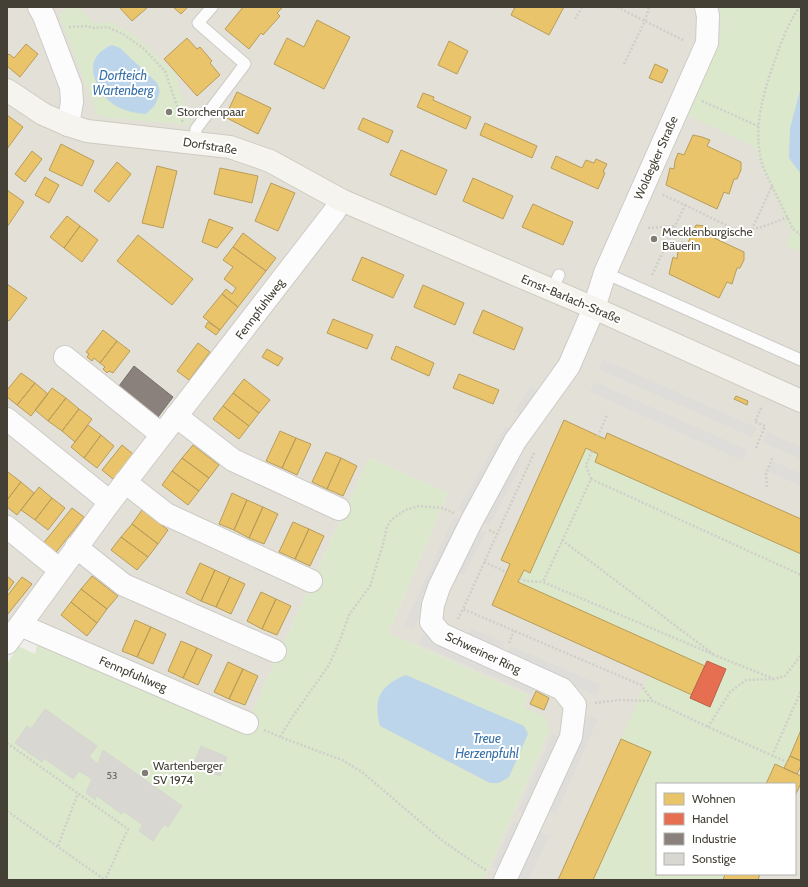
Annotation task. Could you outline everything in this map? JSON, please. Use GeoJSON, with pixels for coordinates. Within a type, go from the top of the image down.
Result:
{"type":"FeatureCollection","features":[{"type":"Feature","properties":{"kind":"main road","name":"Dorfstraße"},"geometry":{"type":"LineString","coordinates":[[7,90],[35,110],[68,125],[87,131],[190,136],[230,147],[270,161],[341,200]]}},
{"type":"Feature","properties":{"kind":"main road","name":"Ernst-Barlach-Straße"},"geometry":{"type":"LineString","coordinates":[[341,200],[555,283],[594,308],[801,401]]}},
{"type":"Feature","properties":{"kind":"street"},"geometry":{"type":"LineString","coordinates":[[39,7],[71,87],[72,102],[68,125]]}},
{"type":"Feature","properties":{"kind":"street","name":"Woldegker Straße"},"geometry":{"type":"LineString","coordinates":[[594,308],[606,273],[707,43],[708,16],[706,7]]}},
{"type":"Feature","properties":{"kind":"street","name":"Fennpfuhlweg"},"geometry":{"type":"LineString","coordinates":[[247,723],[11,635],[125,482],[334,212],[341,200]]}},
{"type":"Feature","properties":{"kind":"street","name":"Schweriner Ring"},"geometry":{"type":"LineString","coordinates":[[575,705],[562,689],[441,634],[431,622],[433,605],[439,587],[471,522],[515,441],[569,366],[594,308]]}},
{"type":"Feature","properties":{"kind":"street"},"geometry":{"type":"LineString","coordinates":[[65,357],[162,434]]}},
{"type":"Feature","properties":{"kind":"street"},"geometry":{"type":"LineString","coordinates":[[176,416],[233,460],[339,509]]}},
{"type":"Feature","properties":{"kind":"street"},"geometry":{"type":"LineString","coordinates":[[7,419],[110,502]]}},
{"type":"Feature","properties":{"kind":"street"},"geometry":{"type":"LineString","coordinates":[[125,482],[166,514],[311,581]]}},
{"type":"Feature","properties":{"kind":"street"},"geometry":{"type":"LineString","coordinates":[[7,527],[60,570]]}},
{"type":"Feature","properties":{"kind":"street"},"geometry":{"type":"LineString","coordinates":[[76,547],[124,585],[275,651]]}},
{"type":"Feature","properties":{"kind":"street"},"geometry":{"type":"LineString","coordinates":[[496,876],[571,737],[575,705]]}},
{"type":"Feature","properties":{"kind":"lane"},"geometry":{"type":"LineString","coordinates":[[190,136],[245,64],[198,23],[212,7]]}},
{"type":"Feature","properties":{"kind":"lane"},"geometry":{"type":"LineString","coordinates":[[606,273],[801,360]]}},
{"type":"Feature","properties":{"kind":"path"},"geometry":{"type":"LineString","coordinates":[[576,19],[582,7]]}},
{"type":"Feature","properties":{"kind":"path"},"geometry":{"type":"LineString","coordinates":[[617,7],[685,41]]}},
{"type":"Feature","properties":{"kind":"path"},"geometry":{"type":"LineString","coordinates":[[624,64],[645,21],[649,7]]}},
{"type":"Feature","properties":{"kind":"path"},"geometry":{"type":"LineString","coordinates":[[800,7],[796,12],[782,42],[765,88],[758,126],[760,156],[772,186],[793,229],[801,235]]}},
{"type":"Feature","properties":{"kind":"path"},"geometry":{"type":"LineString","coordinates":[[48,28],[87,26],[94,28],[107,27],[122,34],[143,48],[165,71],[190,136]]}},
{"type":"Feature","properties":{"kind":"path"},"geometry":{"type":"LineString","coordinates":[[697,99],[758,126]]}},
{"type":"Feature","properties":{"kind":"path"},"geometry":{"type":"LineString","coordinates":[[752,229],[772,186]]}},
{"type":"Feature","properties":{"kind":"path"},"geometry":{"type":"LineString","coordinates":[[660,194],[734,229],[752,229],[762,227],[788,217]]}},
{"type":"Feature","properties":{"kind":"path"},"geometry":{"type":"LineString","coordinates":[[652,275],[685,205]]}},
{"type":"Feature","properties":{"kind":"path"},"geometry":{"type":"LineString","coordinates":[[645,228],[675,226]]}},
{"type":"Feature","properties":{"kind":"path"},"geometry":{"type":"LineString","coordinates":[[756,448],[765,426],[755,422],[762,405]]}},
{"type":"Feature","properties":{"kind":"path"},"geometry":{"type":"LineString","coordinates":[[598,436],[607,415]]}},
{"type":"Feature","properties":{"kind":"path"},"geometry":{"type":"LineString","coordinates":[[535,449],[463,609],[641,684],[652,701]]}},
{"type":"Feature","properties":{"kind":"path"},"geometry":{"type":"LineString","coordinates":[[543,582],[591,480],[586,465],[592,451]]}},
{"type":"Feature","properties":{"kind":"path"},"geometry":{"type":"LineString","coordinates":[[767,487],[766,474],[773,456]]}},
{"type":"Feature","properties":{"kind":"path"},"geometry":{"type":"LineString","coordinates":[[591,480],[801,575]]}},
{"type":"Feature","properties":{"kind":"path"},"geometry":{"type":"LineString","coordinates":[[471,522],[442,508],[419,506],[404,510],[391,520],[387,527],[370,586],[349,615],[329,665],[280,737],[342,760],[362,772],[444,842],[496,876]]}},
{"type":"Feature","properties":{"kind":"path"},"geometry":{"type":"LineString","coordinates":[[562,540],[717,656]]}},
{"type":"Feature","properties":{"kind":"path"},"geometry":{"type":"LineString","coordinates":[[484,562],[506,572]]}},
{"type":"Feature","properties":{"kind":"path"},"geometry":{"type":"LineString","coordinates":[[520,578],[526,581],[543,582],[774,679]]}},
{"type":"Feature","properties":{"kind":"path"},"geometry":{"type":"LineString","coordinates":[[708,727],[730,692],[746,680],[774,679],[785,676],[801,655]]}},
{"type":"Feature","properties":{"kind":"path"},"geometry":{"type":"LineString","coordinates":[[772,756],[801,691]]}},
{"type":"Feature","properties":{"kind":"path"},"geometry":{"type":"LineString","coordinates":[[575,705],[620,700],[652,701],[787,762]]}},
{"type":"Feature","properties":{"kind":"path"},"geometry":{"type":"LineString","coordinates":[[7,743],[128,829],[105,880],[7,810]]}},
{"type":"Feature","properties":{"kind":"path"},"geometry":{"type":"LineString","coordinates":[[58,846],[78,793]]}},
{"type":"Feature","properties":{"kind":"shaded area"},"geometry":{"type":"Polygon","coordinates":[[[7,7],[801,7],[801,880],[484,880],[549,731],[523,707],[528,695],[388,633],[448,493],[369,458],[245,727],[27,629],[7,649],[7,7]]]}},
{"type":"Feature","properties":{"kind":"shaded area"},"geometry":{"type":"Polygon","coordinates":[[[603,359],[757,428],[752,437],[598,369],[603,359]]]}},
{"type":"Feature","properties":{"kind":"shaded area"},"geometry":{"type":"Polygon","coordinates":[[[595,382],[748,450],[743,461],[590,392],[595,382]]]}},
{"type":"Feature","properties":{"kind":"shaded area"},"geometry":{"type":"Polygon","coordinates":[[[531,387],[540,392],[524,417],[514,411],[531,387]]]}},
{"type":"Feature","properties":{"kind":"shaded area"},"geometry":{"type":"Polygon","coordinates":[[[506,426],[514,432],[467,514],[458,509],[506,426]]]}},
{"type":"Feature","properties":{"kind":"shaded area"},"geometry":{"type":"Polygon","coordinates":[[[767,432],[801,447],[801,459],[762,442],[767,432]]]}},
{"type":"Feature","properties":{"kind":"shaded area"},"geometry":{"type":"Polygon","coordinates":[[[513,459],[522,464],[489,526],[480,521],[513,459]]]}},
{"type":"Feature","properties":{"kind":"shaded area"},"geometry":{"type":"Polygon","coordinates":[[[773,461],[801,474],[801,486],[769,472],[773,461]]]}},
{"type":"Feature","properties":{"kind":"shaded area"},"geometry":{"type":"Polygon","coordinates":[[[454,517],[463,521],[413,629],[404,625],[454,517]]]}},
{"type":"Feature","properties":{"kind":"shaded area"},"geometry":{"type":"Polygon","coordinates":[[[477,528],[486,533],[464,575],[455,571],[477,528]]]}},
{"type":"Feature","properties":{"kind":"shaded area"},"geometry":{"type":"Polygon","coordinates":[[[471,628],[505,643],[501,653],[467,638],[471,628]]]}},
{"type":"Feature","properties":{"kind":"shaded area"},"geometry":{"type":"Polygon","coordinates":[[[423,634],[535,684],[532,694],[419,644],[423,634]]]}},
{"type":"Feature","properties":{"kind":"shaded area"},"geometry":{"type":"Polygon","coordinates":[[[511,646],[601,685],[596,696],[506,656],[511,646]]]}},
{"type":"Feature","properties":{"kind":"shaded area"},"geometry":{"type":"Polygon","coordinates":[[[588,715],[598,719],[556,814],[546,809],[588,715]]]}},
{"type":"Feature","properties":{"kind":"shaded area"},"geometry":{"type":"Polygon","coordinates":[[[553,734],[563,738],[528,816],[518,811],[553,734]]]}},
{"type":"Feature","properties":{"kind":"shaded area"},"geometry":{"type":"Polygon","coordinates":[[[514,821],[523,825],[503,872],[493,867],[514,821]]]}},
{"type":"Feature","properties":{"kind":"shaded area"},"geometry":{"type":"Polygon","coordinates":[[[536,830],[549,836],[529,880],[522,880],[516,877],[536,830]]]}},
{"type":"Feature","properties":{"kind":"green space"},"geometry":{"type":"Polygon","coordinates":[[[68,7],[78,7],[95,24],[111,22],[131,33],[175,73],[190,125],[102,117],[97,114],[59,15],[68,7]]]}},
{"type":"Feature","properties":{"kind":"green space"},"geometry":{"type":"Polygon","coordinates":[[[720,7],[801,7],[801,251],[786,245],[792,231],[787,225],[779,203],[763,171],[755,147],[688,115],[719,44],[721,27],[720,7]]]}},
{"type":"Feature","properties":{"kind":"green space"},"geometry":{"type":"Polygon","coordinates":[[[586,448],[598,454],[595,462],[801,554],[801,730],[784,768],[775,764],[766,783],[656,783],[656,875],[725,875],[723,880],[593,880],[650,752],[621,739],[649,675],[692,694],[705,666],[518,582],[524,570],[530,573],[586,448]]]}},
{"type":"Feature","properties":{"kind":"green space"},"geometry":{"type":"Polygon","coordinates":[[[369,458],[448,493],[388,633],[528,695],[523,707],[546,717],[549,731],[484,880],[7,880],[7,664],[18,646],[35,654],[39,636],[245,727],[369,458]]]}},
{"type":"Feature","properties":{"kind":"water","name":"Dorfteich Wartenberg"},"geometry":{"type":"Polygon","coordinates":[[[112,45],[120,48],[157,83],[160,92],[155,105],[146,114],[135,113],[119,108],[110,102],[101,91],[94,74],[94,62],[100,52],[112,45]]]}},
{"type":"Feature","properties":{"kind":"water"},"geometry":{"type":"Polygon","coordinates":[[[801,87],[801,174],[789,158],[790,128],[801,87]]]}},
{"type":"Feature","properties":{"kind":"water","name":"Treue Herzenpfuhl"},"geometry":{"type":"Polygon","coordinates":[[[406,675],[524,726],[528,734],[509,777],[499,783],[490,783],[380,726],[377,708],[381,694],[390,683],[406,675]]]}},
{"type":"Feature","properties":{"kind":"building: Wohnen"},"geometry":{"type":"Polygon","coordinates":[[[119,7],[148,7],[132,21],[119,7]]]}},
{"type":"Feature","properties":{"kind":"building: Wohnen"},"geometry":{"type":"Polygon","coordinates":[[[173,7],[188,7],[181,14],[173,7]]]}},
{"type":"Feature","properties":{"kind":"building: Wohnen"},"geometry":{"type":"Polygon","coordinates":[[[243,7],[283,7],[277,13],[280,16],[263,35],[261,33],[249,49],[225,29],[243,7]]]}},
{"type":"Feature","properties":{"kind":"building: Wohnen"},"geometry":{"type":"Polygon","coordinates":[[[515,7],[564,7],[549,35],[511,15],[515,7]]]}},
{"type":"Feature","properties":{"kind":"building: Wohnen"},"geometry":{"type":"Polygon","coordinates":[[[317,20],[350,37],[324,89],[274,64],[287,38],[304,47],[317,20]]]}},
{"type":"Feature","properties":{"kind":"building: Wohnen"},"geometry":{"type":"Polygon","coordinates":[[[187,38],[197,49],[200,47],[212,61],[210,63],[220,75],[197,96],[164,59],[187,38]]]}},
{"type":"Feature","properties":{"kind":"building: Wohnen"},"geometry":{"type":"Polygon","coordinates":[[[449,41],[468,51],[457,74],[438,65],[449,41]]]}},
{"type":"Feature","properties":{"kind":"building: Wohnen"},"geometry":{"type":"Polygon","coordinates":[[[26,44],[38,54],[20,77],[7,66],[7,56],[9,54],[14,58],[26,44]]]}},
{"type":"Feature","properties":{"kind":"building: Wohnen"},"geometry":{"type":"Polygon","coordinates":[[[655,64],[668,70],[662,83],[649,78],[655,64]]]}},
{"type":"Feature","properties":{"kind":"building: Wohnen"},"geometry":{"type":"Polygon","coordinates":[[[237,92],[271,108],[258,134],[225,117],[237,92]]]}},
{"type":"Feature","properties":{"kind":"building: Wohnen"},"geometry":{"type":"Polygon","coordinates":[[[423,93],[434,97],[433,100],[471,117],[466,129],[417,107],[423,93]]]}},
{"type":"Feature","properties":{"kind":"building: Wohnen"},"geometry":{"type":"Polygon","coordinates":[[[7,115],[23,127],[7,149],[7,115]]]}},
{"type":"Feature","properties":{"kind":"building: Wohnen"},"geometry":{"type":"Polygon","coordinates":[[[363,118],[393,131],[388,143],[358,129],[363,118]]]}},
{"type":"Feature","properties":{"kind":"building: Wohnen"},"geometry":{"type":"Polygon","coordinates":[[[485,123],[537,146],[532,158],[480,135],[485,123]]]}},
{"type":"Feature","properties":{"kind":"building: Wohnen"},"geometry":{"type":"Polygon","coordinates":[[[693,135],[710,140],[707,146],[741,162],[741,170],[737,179],[734,179],[729,194],[724,192],[717,209],[666,185],[670,168],[674,169],[678,153],[684,155],[693,135]]]}},
{"type":"Feature","properties":{"kind":"building: Wohnen"},"geometry":{"type":"Polygon","coordinates":[[[61,144],[94,161],[82,186],[49,170],[61,144]]]}},
{"type":"Feature","properties":{"kind":"building: Wohnen"},"geometry":{"type":"Polygon","coordinates":[[[401,150],[447,170],[436,195],[390,175],[401,150]]]}},
{"type":"Feature","properties":{"kind":"building: Wohnen"},"geometry":{"type":"Polygon","coordinates":[[[32,151],[42,159],[25,182],[15,174],[32,151]]]}},
{"type":"Feature","properties":{"kind":"building: Wohnen"},"geometry":{"type":"Polygon","coordinates":[[[556,156],[582,168],[586,160],[594,163],[596,159],[607,164],[598,189],[551,168],[556,156]]]}},
{"type":"Feature","properties":{"kind":"building: Wohnen"},"geometry":{"type":"Polygon","coordinates":[[[117,162],[131,174],[109,202],[94,191],[117,162]]]}},
{"type":"Feature","properties":{"kind":"building: Wohnen"},"geometry":{"type":"Polygon","coordinates":[[[157,166],[177,171],[163,228],[142,223],[157,166]]]}},
{"type":"Feature","properties":{"kind":"building: Wohnen"},"geometry":{"type":"Polygon","coordinates":[[[220,168],[258,176],[252,203],[214,194],[220,168]]]}},
{"type":"Feature","properties":{"kind":"building: Wohnen"},"geometry":{"type":"Polygon","coordinates":[[[45,177],[59,185],[49,203],[35,195],[45,177]]]}},
{"type":"Feature","properties":{"kind":"building: Wohnen"},"geometry":{"type":"Polygon","coordinates":[[[473,178],[513,196],[503,219],[463,201],[473,178]]]}},
{"type":"Feature","properties":{"kind":"building: Wohnen"},"geometry":{"type":"Polygon","coordinates":[[[271,183],[295,193],[278,231],[255,221],[271,183]]]}},
{"type":"Feature","properties":{"kind":"building: Wohnen"},"geometry":{"type":"Polygon","coordinates":[[[7,190],[24,202],[7,227],[7,190]]]}},
{"type":"Feature","properties":{"kind":"building: Wohnen"},"geometry":{"type":"Polygon","coordinates":[[[533,204],[573,222],[563,245],[522,227],[533,204]]]}},
{"type":"Feature","properties":{"kind":"building: Wohnen"},"geometry":{"type":"Polygon","coordinates":[[[67,216],[80,226],[64,248],[50,237],[67,216]]]}},
{"type":"Feature","properties":{"kind":"building: Wohnen"},"geometry":{"type":"Polygon","coordinates":[[[209,219],[233,228],[217,248],[202,242],[209,219]]]}},
{"type":"Feature","properties":{"kind":"building: Wohnen"},"geometry":{"type":"Polygon","coordinates":[[[696,225],[705,226],[712,230],[710,236],[744,252],[744,260],[740,268],[737,268],[732,284],[727,282],[719,298],[669,274],[673,257],[677,259],[681,242],[687,245],[696,225]]]}},
{"type":"Feature","properties":{"kind":"building: Wohnen"},"geometry":{"type":"Polygon","coordinates":[[[80,226],[98,240],[82,262],[64,248],[80,226]]]}},
{"type":"Feature","properties":{"kind":"building: Wohnen"},"geometry":{"type":"Polygon","coordinates":[[[243,233],[276,258],[266,271],[233,247],[243,233]]]}},
{"type":"Feature","properties":{"kind":"building: Wohnen"},"geometry":{"type":"Polygon","coordinates":[[[138,235],[193,279],[172,305],[117,261],[138,235]]]}},
{"type":"Feature","properties":{"kind":"building: Wohnen"},"geometry":{"type":"Polygon","coordinates":[[[233,247],[266,271],[238,307],[222,294],[226,289],[232,294],[236,288],[224,279],[233,267],[223,260],[233,247]]]}},
{"type":"Feature","properties":{"kind":"building: Wohnen"},"geometry":{"type":"Polygon","coordinates":[[[362,257],[404,275],[393,298],[352,280],[362,257]]]}},
{"type":"Feature","properties":{"kind":"building: Wohnen"},"geometry":{"type":"Polygon","coordinates":[[[7,284],[27,298],[9,321],[7,319],[7,284]]]}},
{"type":"Feature","properties":{"kind":"building: Wohnen"},"geometry":{"type":"Polygon","coordinates":[[[423,285],[464,303],[455,325],[414,307],[423,285]]]}},
{"type":"Feature","properties":{"kind":"building: Wohnen"},"geometry":{"type":"Polygon","coordinates":[[[222,294],[238,307],[220,330],[203,317],[222,294]]]}},
{"type":"Feature","properties":{"kind":"building: Wohnen"},"geometry":{"type":"Polygon","coordinates":[[[483,310],[523,328],[514,350],[473,333],[483,310]]]}},
{"type":"Feature","properties":{"kind":"building: Wohnen"},"geometry":{"type":"Polygon","coordinates":[[[333,319],[373,335],[367,349],[327,333],[333,319]]]}},
{"type":"Feature","properties":{"kind":"building: Wohnen"},"geometry":{"type":"Polygon","coordinates":[[[208,322],[220,330],[216,335],[205,327],[208,322]]]}},
{"type":"Feature","properties":{"kind":"building: Wohnen"},"geometry":{"type":"Polygon","coordinates":[[[103,330],[117,341],[100,363],[94,358],[92,361],[87,357],[89,354],[86,352],[103,330]]]}},
{"type":"Feature","properties":{"kind":"building: Wohnen"},"geometry":{"type":"Polygon","coordinates":[[[117,341],[130,351],[113,373],[109,371],[107,373],[103,369],[105,367],[100,363],[117,341]]]}},
{"type":"Feature","properties":{"kind":"building: Wohnen"},"geometry":{"type":"Polygon","coordinates":[[[198,343],[210,352],[189,380],[177,371],[198,343]]]}},
{"type":"Feature","properties":{"kind":"building: Wohnen"},"geometry":{"type":"Polygon","coordinates":[[[396,346],[434,363],[429,376],[391,359],[396,346]]]}},
{"type":"Feature","properties":{"kind":"building: Wohnen"},"geometry":{"type":"Polygon","coordinates":[[[267,349],[283,358],[278,366],[262,357],[267,349]]]}},
{"type":"Feature","properties":{"kind":"building: Wohnen"},"geometry":{"type":"Polygon","coordinates":[[[21,373],[35,383],[17,405],[7,397],[7,390],[21,373]]]}},
{"type":"Feature","properties":{"kind":"building: Wohnen"},"geometry":{"type":"Polygon","coordinates":[[[459,374],[499,390],[493,404],[453,388],[459,374]]]}},
{"type":"Feature","properties":{"kind":"building: Wohnen"},"geometry":{"type":"Polygon","coordinates":[[[244,379],[270,400],[259,413],[233,393],[244,379]]]}},
{"type":"Feature","properties":{"kind":"building: Wohnen"},"geometry":{"type":"Polygon","coordinates":[[[35,383],[48,394],[31,416],[17,405],[35,383]]]}},
{"type":"Feature","properties":{"kind":"building: Wohnen"},"geometry":{"type":"Polygon","coordinates":[[[52,388],[66,398],[48,421],[35,410],[52,388]]]}},
{"type":"Feature","properties":{"kind":"building: Wohnen"},"geometry":{"type":"Polygon","coordinates":[[[233,393],[259,413],[249,426],[223,406],[233,393]]]}},
{"type":"Feature","properties":{"kind":"building: Wohnen"},"geometry":{"type":"Polygon","coordinates":[[[736,396],[748,401],[747,405],[734,399],[736,396]]]}},
{"type":"Feature","properties":{"kind":"building: Wohnen"},"geometry":{"type":"Polygon","coordinates":[[[66,398],[79,409],[62,431],[48,421],[66,398]]]}},
{"type":"Feature","properties":{"kind":"building: Wohnen"},"geometry":{"type":"Polygon","coordinates":[[[223,406],[249,426],[239,439],[213,419],[223,406]]]}},
{"type":"Feature","properties":{"kind":"building: Wohnen"},"geometry":{"type":"Polygon","coordinates":[[[79,409],[92,419],[75,442],[62,431],[79,409]]]}},
{"type":"Feature","properties":{"kind":"building: Wohnen"},"geometry":{"type":"Polygon","coordinates":[[[564,420],[605,439],[607,433],[801,519],[801,554],[595,462],[598,454],[586,448],[530,573],[524,570],[518,582],[705,666],[692,695],[492,605],[510,564],[501,560],[564,420]]]}},
{"type":"Feature","properties":{"kind":"building: Wohnen"},"geometry":{"type":"Polygon","coordinates":[[[88,425],[101,435],[84,458],[71,447],[88,425]]]}},
{"type":"Feature","properties":{"kind":"building: Wohnen"},"geometry":{"type":"Polygon","coordinates":[[[280,431],[296,438],[282,468],[266,461],[280,431]]]}},
{"type":"Feature","properties":{"kind":"building: Wohnen"},"geometry":{"type":"Polygon","coordinates":[[[101,435],[114,446],[97,468],[84,458],[101,435]]]}},
{"type":"Feature","properties":{"kind":"building: Wohnen"},"geometry":{"type":"Polygon","coordinates":[[[296,438],[311,444],[297,475],[282,468],[296,438]]]}},
{"type":"Feature","properties":{"kind":"building: Wohnen"},"geometry":{"type":"Polygon","coordinates":[[[122,445],[133,454],[113,479],[102,470],[122,445]]]}},
{"type":"Feature","properties":{"kind":"building: Wohnen"},"geometry":{"type":"Polygon","coordinates":[[[193,445],[219,465],[209,478],[182,458],[193,445]]]}},
{"type":"Feature","properties":{"kind":"building: Wohnen"},"geometry":{"type":"Polygon","coordinates":[[[326,452],[341,458],[327,489],[312,482],[326,452]]]}},
{"type":"Feature","properties":{"kind":"building: Wohnen"},"geometry":{"type":"Polygon","coordinates":[[[182,458],[209,478],[199,491],[172,471],[182,458]]]}},
{"type":"Feature","properties":{"kind":"building: Wohnen"},"geometry":{"type":"Polygon","coordinates":[[[341,458],[357,466],[343,496],[327,489],[341,458]]]}},
{"type":"Feature","properties":{"kind":"building: Wohnen"},"geometry":{"type":"Polygon","coordinates":[[[172,471],[199,491],[188,505],[162,485],[172,471]]]}},
{"type":"Feature","properties":{"kind":"building: Wohnen"},"geometry":{"type":"Polygon","coordinates":[[[8,472],[21,482],[7,500],[7,473],[8,472]]]}},
{"type":"Feature","properties":{"kind":"building: Wohnen"},"geometry":{"type":"Polygon","coordinates":[[[21,482],[34,493],[17,515],[7,507],[7,500],[21,482]]]}},
{"type":"Feature","properties":{"kind":"building: Wohnen"},"geometry":{"type":"Polygon","coordinates":[[[39,487],[52,498],[35,520],[21,510],[39,487]]]}},
{"type":"Feature","properties":{"kind":"building: Wohnen"},"geometry":{"type":"Polygon","coordinates":[[[232,493],[247,500],[234,530],[219,524],[232,493]]]}},
{"type":"Feature","properties":{"kind":"building: Wohnen"},"geometry":{"type":"Polygon","coordinates":[[[52,498],[65,508],[48,530],[35,520],[52,498]]]}},
{"type":"Feature","properties":{"kind":"building: Wohnen"},"geometry":{"type":"Polygon","coordinates":[[[247,500],[263,507],[249,538],[234,530],[247,500]]]}},
{"type":"Feature","properties":{"kind":"building: Wohnen"},"geometry":{"type":"Polygon","coordinates":[[[263,507],[278,514],[264,544],[249,538],[263,507]]]}},
{"type":"Feature","properties":{"kind":"building: Wohnen"},"geometry":{"type":"Polygon","coordinates":[[[72,508],[84,517],[53,556],[41,546],[72,508]]]}},
{"type":"Feature","properties":{"kind":"building: Wohnen"},"geometry":{"type":"Polygon","coordinates":[[[142,510],[168,530],[158,544],[132,524],[142,510]]]}},
{"type":"Feature","properties":{"kind":"building: Wohnen"},"geometry":{"type":"Polygon","coordinates":[[[293,522],[309,529],[295,559],[279,552],[293,522]]]}},
{"type":"Feature","properties":{"kind":"building: Wohnen"},"geometry":{"type":"Polygon","coordinates":[[[132,524],[158,544],[148,557],[121,537],[132,524]]]}},
{"type":"Feature","properties":{"kind":"building: Wohnen"},"geometry":{"type":"Polygon","coordinates":[[[309,529],[324,536],[310,566],[295,559],[309,529]]]}},
{"type":"Feature","properties":{"kind":"building: Wohnen"},"geometry":{"type":"Polygon","coordinates":[[[121,537],[148,557],[137,570],[111,550],[121,537]]]}},
{"type":"Feature","properties":{"kind":"building: Wohnen"},"geometry":{"type":"Polygon","coordinates":[[[200,563],[215,570],[201,601],[186,593],[200,563]]]}},
{"type":"Feature","properties":{"kind":"building: Wohnen"},"geometry":{"type":"Polygon","coordinates":[[[215,570],[230,577],[216,607],[201,601],[215,570]]]}},
{"type":"Feature","properties":{"kind":"building: Wohnen"},"geometry":{"type":"Polygon","coordinates":[[[7,576],[14,582],[7,592],[7,576]]]}},
{"type":"Feature","properties":{"kind":"building: Wohnen"},"geometry":{"type":"Polygon","coordinates":[[[92,576],[118,596],[107,609],[81,589],[92,576]]]}},
{"type":"Feature","properties":{"kind":"building: Wohnen"},"geometry":{"type":"Polygon","coordinates":[[[22,577],[32,584],[7,615],[7,596],[22,577]]]}},
{"type":"Feature","properties":{"kind":"building: Wohnen"},"geometry":{"type":"Polygon","coordinates":[[[230,577],[245,584],[231,614],[216,607],[230,577]]]}},
{"type":"Feature","properties":{"kind":"building: Wohnen"},"geometry":{"type":"Polygon","coordinates":[[[81,589],[107,609],[97,623],[71,602],[81,589]]]}},
{"type":"Feature","properties":{"kind":"building: Wohnen"},"geometry":{"type":"Polygon","coordinates":[[[261,592],[276,599],[262,629],[247,621],[261,592]]]}},
{"type":"Feature","properties":{"kind":"building: Wohnen"},"geometry":{"type":"Polygon","coordinates":[[[276,599],[291,606],[277,635],[262,629],[276,599]]]}},
{"type":"Feature","properties":{"kind":"building: Wohnen"},"geometry":{"type":"Polygon","coordinates":[[[71,602],[97,623],[87,636],[61,615],[71,602]]]}},
{"type":"Feature","properties":{"kind":"building: Wohnen"},"geometry":{"type":"Polygon","coordinates":[[[135,620],[151,627],[137,657],[122,651],[135,620]]]}},
{"type":"Feature","properties":{"kind":"building: Wohnen"},"geometry":{"type":"Polygon","coordinates":[[[151,627],[166,634],[153,664],[137,657],[151,627]]]}},
{"type":"Feature","properties":{"kind":"building: Wohnen"},"geometry":{"type":"Polygon","coordinates":[[[181,641],[197,648],[183,678],[168,671],[181,641]]]}},
{"type":"Feature","properties":{"kind":"building: Wohnen"},"geometry":{"type":"Polygon","coordinates":[[[197,648],[212,655],[198,685],[183,678],[197,648]]]}},
{"type":"Feature","properties":{"kind":"building: Wohnen"},"geometry":{"type":"Polygon","coordinates":[[[228,662],[243,669],[229,699],[214,692],[228,662]]]}},
{"type":"Feature","properties":{"kind":"building: Wohnen"},"geometry":{"type":"Polygon","coordinates":[[[243,669],[258,676],[245,705],[229,699],[243,669]]]}},
{"type":"Feature","properties":{"kind":"building: Wohnen"},"geometry":{"type":"Polygon","coordinates":[[[536,691],[549,698],[544,710],[530,704],[536,691]]]}},
{"type":"Feature","properties":{"kind":"building: Wohnen"},"geometry":{"type":"Polygon","coordinates":[[[801,730],[801,761],[790,756],[801,730]]]}},
{"type":"Feature","properties":{"kind":"building: Wohnen"},"geometry":{"type":"Polygon","coordinates":[[[621,739],[651,752],[593,880],[558,880],[621,739]]]}},
{"type":"Feature","properties":{"kind":"building: Wohnen"},"geometry":{"type":"Polygon","coordinates":[[[790,756],[801,761],[801,766],[797,774],[784,768],[790,756]]]}},
{"type":"Feature","properties":{"kind":"building: Wohnen"},"geometry":{"type":"Polygon","coordinates":[[[775,764],[801,776],[801,783],[796,794],[796,783],[766,783],[775,764]]]}},
{"type":"Feature","properties":{"kind":"building: Wohnen"},"geometry":{"type":"Polygon","coordinates":[[[725,875],[760,875],[758,880],[723,880],[725,875]]]}},
{"type":"Feature","properties":{"kind":"building: Handel"},"geometry":{"type":"Polygon","coordinates":[[[707,661],[726,669],[710,707],[690,698],[707,661]]]}},
{"type":"Feature","properties":{"kind":"building: Industrie"},"geometry":{"type":"Polygon","coordinates":[[[134,366],[173,397],[155,421],[116,390],[134,366]]]}},
{"type":"Feature","properties":{"kind":"building: Sonstige"},"geometry":{"type":"Polygon","coordinates":[[[45,709],[97,746],[89,757],[98,764],[103,750],[182,806],[168,827],[164,824],[153,841],[139,831],[143,825],[123,811],[122,814],[97,796],[95,798],[96,800],[86,793],[92,779],[79,771],[73,779],[44,758],[42,762],[15,743],[27,726],[31,729],[45,709]]]}},
{"type":"Feature","properties":{"kind":"building: Sonstige"},"geometry":{"type":"Polygon","coordinates":[[[201,746],[227,757],[220,776],[193,765],[201,746]]]}},
{"type":"Feature","properties":{"kind":"place","name":"Storchenpaar"},"geometry":{"type":"Point","coordinates":[169,112]}},
{"type":"Feature","properties":{"kind":"place","name":"Mecklenburgische Bäuerin"},"geometry":{"type":"Point","coordinates":[654,239]}},
{"type":"Feature","properties":{"kind":"place","name":"Wartenberger SV 1974"},"geometry":{"type":"Point","coordinates":[145,773]}}]}
